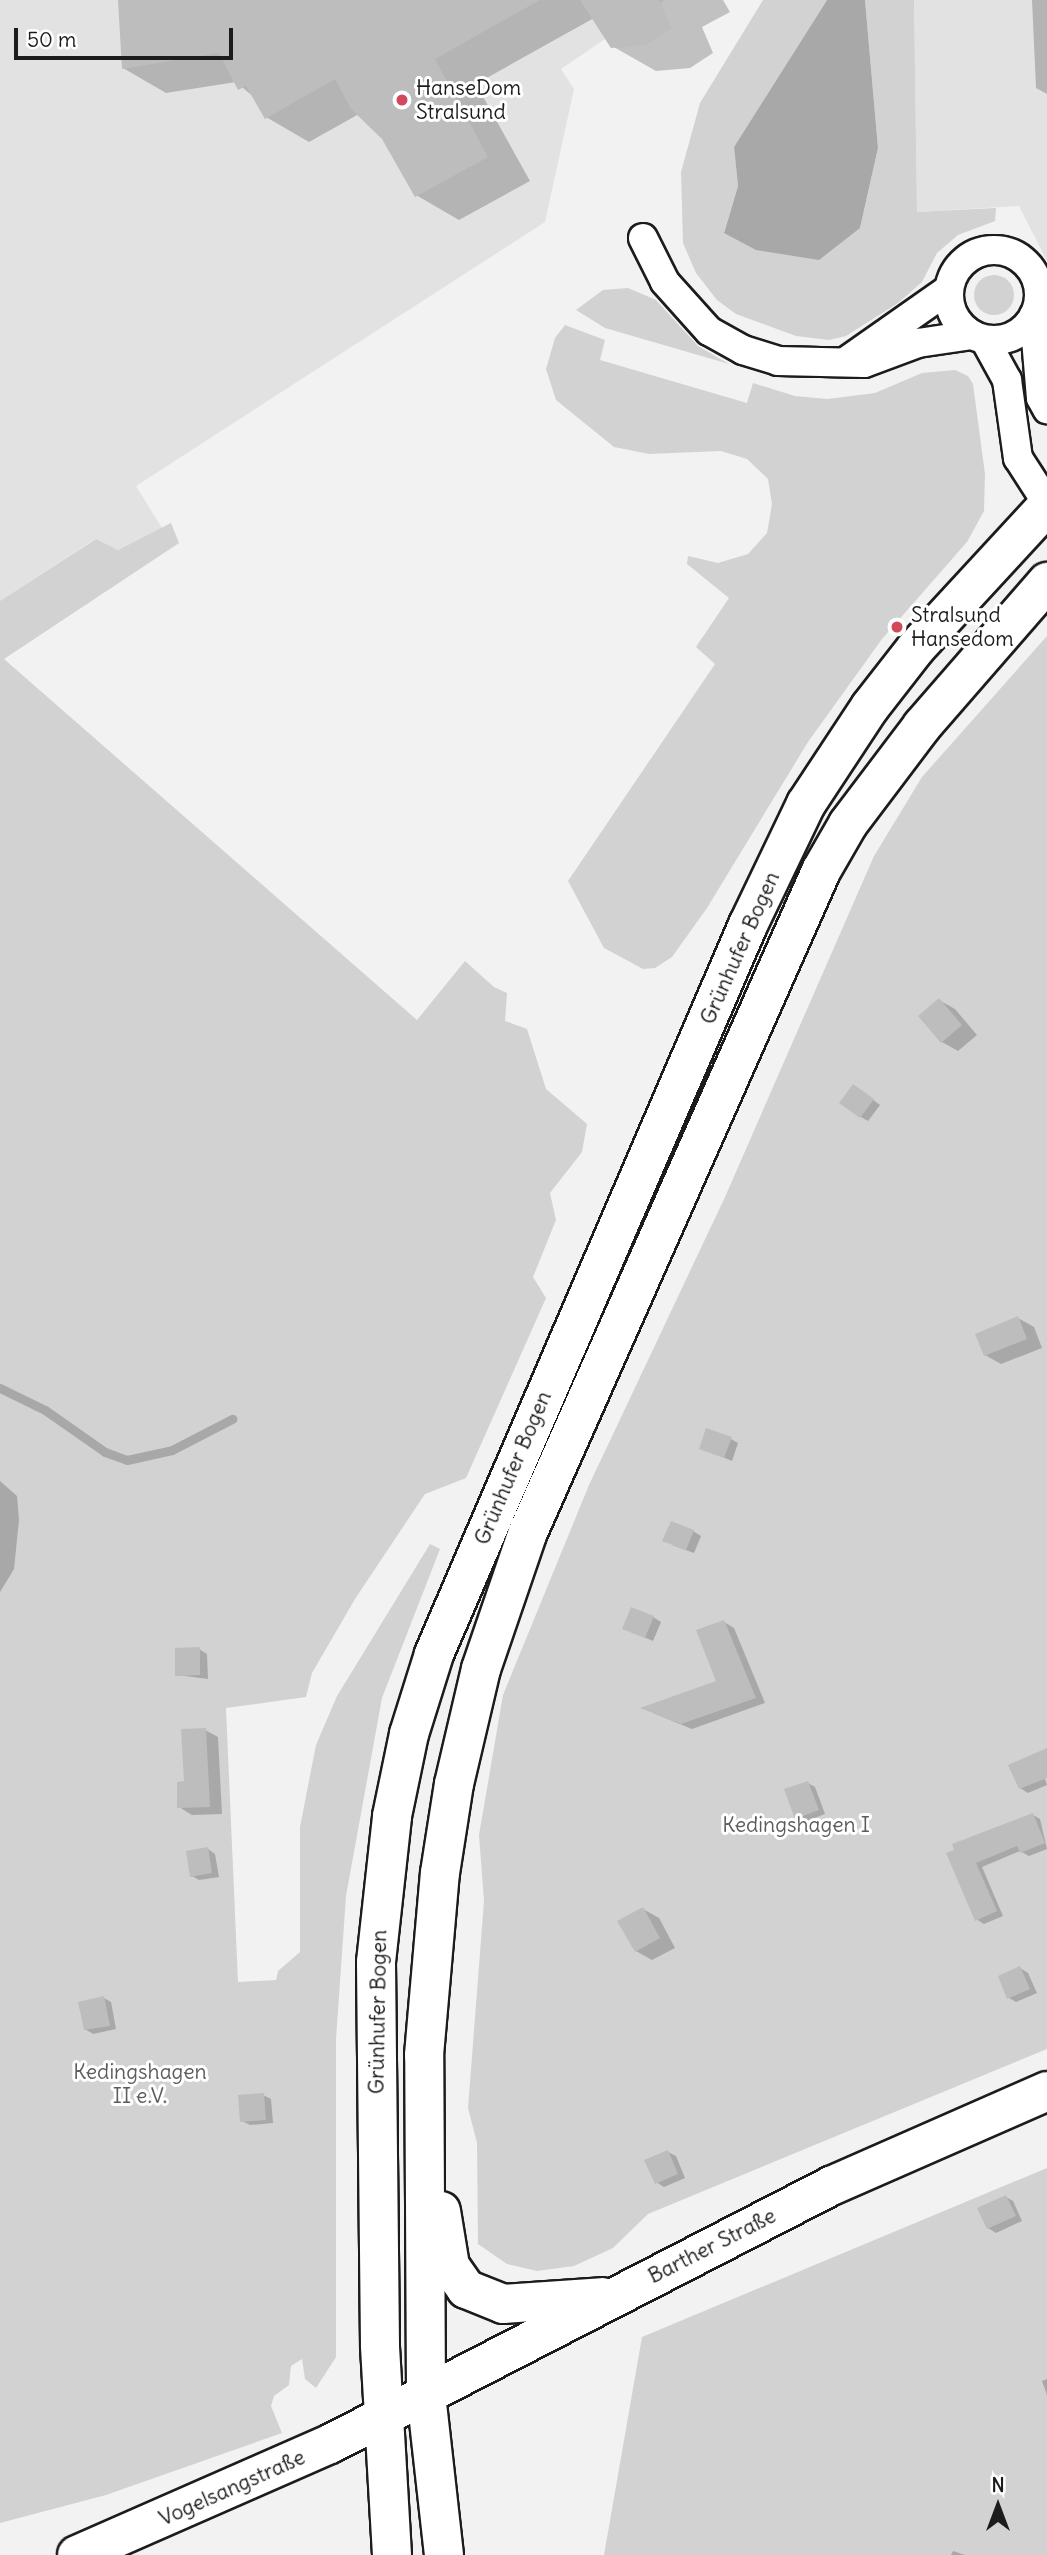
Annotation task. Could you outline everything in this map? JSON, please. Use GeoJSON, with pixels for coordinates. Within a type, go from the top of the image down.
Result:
{"type":"FeatureCollection","features":[{"type":"Feature","properties":{"kind":"main road","name":"Grünhufer Bogen"},"geometry":{"type":"LineString","coordinates":[[392,2555],[384,2416],[376,1962],[392,1816],[409,1734],[434,1654],[748,925],[806,804],[863,717],[916,648],[1047,505]]}},
{"type":"Feature","properties":{"kind":"main road","name":"Grünhufer Bogen"},"geometry":{"type":"LineString","coordinates":[[444,2555],[426,2394],[422,2150],[428,1979],[454,1784],[481,1669],[528,1532],[821,871],[848,824],[922,726],[1047,582]]}},
{"type":"Feature","properties":{"kind":"main road","name":"Barther Straße"},"geometry":{"type":"LineString","coordinates":[[384,2416],[831,2186],[1047,2091]]}},
{"type":"Feature","properties":{"kind":"main road"},"geometry":{"type":"LineString","coordinates":[[422,2150],[438,2183],[450,2266],[466,2288],[503,2304],[614,2296]]}},
{"type":"Feature","properties":{"kind":"main road","name":"Vogelsangstraße"},"geometry":{"type":"LineString","coordinates":[[77,2555],[159,2522],[384,2416]]}},
{"type":"Feature","properties":{"kind":"street"},"geometry":{"type":"LineString","coordinates":[[643,238],[665,282],[709,331],[743,350],[778,361],[825,365],[846,361],[864,363],[918,343],[979,337],[1040,336]]}},
{"type":"Feature","properties":{"kind":"street"},"geometry":{"type":"LineString","coordinates":[[846,361],[949,289],[967,258],[989,250],[1007,252],[1032,270],[1038,284],[1041,398],[1047,409]]}},
{"type":"Feature","properties":{"kind":"street"},"geometry":{"type":"LineString","coordinates":[[949,289],[953,315],[979,337]]}},
{"type":"Feature","properties":{"kind":"street","name":"Grünhufer Bogen"},"geometry":{"type":"LineString","coordinates":[[979,337],[1007,380],[1018,458],[1047,505]]}},
{"type":"Feature","properties":{"kind":"shaded area"},"geometry":{"type":"Polygon","coordinates":[[[0,0],[664,0],[660,3],[671,28],[646,44],[611,48],[605,39],[561,69],[574,89],[545,222],[136,486],[162,528],[118,550],[95,539],[0,601],[0,0]]]}},
{"type":"Feature","properties":{"kind":"shaded area"},"geometry":{"type":"Polygon","coordinates":[[[827,0],[865,0],[878,148],[860,228],[819,260],[756,250],[724,233],[738,186],[734,147],[827,0]]]}},
{"type":"Feature","properties":{"kind":"shaded area"},"geometry":{"type":"Polygon","coordinates":[[[914,0],[1047,0],[1047,261],[1019,206],[917,212],[914,0]]]}},
{"type":"Feature","properties":{"kind":"shaded area"},"geometry":{"type":"Polygon","coordinates":[[[0,1481],[17,1496],[19,1520],[14,1569],[0,1592],[0,1481]]]}},
{"type":"Feature","properties":{"kind":"green space"},"geometry":{"type":"Polygon","coordinates":[[[763,0],[827,0],[734,147],[738,186],[724,232],[860,228],[878,148],[865,0],[914,0],[917,212],[996,208],[995,221],[958,235],[937,253],[922,282],[898,303],[846,336],[829,340],[796,336],[736,314],[717,300],[696,273],[683,243],[681,172],[700,103],[763,0]]]}},
{"type":"Feature","properties":{"kind":"green space"},"geometry":{"type":"Polygon","coordinates":[[[994,275],[1008,281],[1014,295],[1008,309],[994,315],[980,309],[974,295],[980,281],[994,275]]]}},
{"type":"Feature","properties":{"kind":"green space"},"geometry":{"type":"Polygon","coordinates":[[[628,288],[656,300],[698,346],[729,364],[605,328],[576,310],[603,290],[628,288]]]}},
{"type":"Feature","properties":{"kind":"green space"},"geometry":{"type":"Polygon","coordinates":[[[565,325],[605,340],[600,360],[747,403],[753,383],[795,396],[827,399],[875,393],[922,373],[955,370],[968,376],[973,384],[985,474],[984,511],[967,542],[882,639],[808,742],[707,908],[672,957],[655,968],[643,969],[604,948],[568,881],[715,664],[696,647],[729,598],[687,564],[688,556],[718,563],[748,554],[767,533],[772,504],[768,479],[747,459],[721,451],[649,454],[614,447],[556,400],[546,369],[555,338],[565,325]]]}},
{"type":"Feature","properties":{"kind":"green space","name":"Kedingshagen II e.V."},"geometry":{"type":"Polygon","coordinates":[[[171,523],[179,543],[4,659],[417,1020],[465,961],[494,987],[507,993],[505,1021],[527,1029],[546,1089],[587,1124],[582,1152],[550,1193],[556,1220],[533,1277],[546,1298],[466,1478],[425,1494],[355,1599],[312,1673],[306,1697],[226,1708],[238,1982],[276,1980],[278,1971],[300,1952],[300,1827],[316,1745],[337,1696],[430,1544],[440,1549],[382,1698],[346,1896],[336,2039],[336,2357],[316,2388],[305,2379],[302,2359],[291,2366],[289,2385],[274,2396],[271,2406],[282,2433],[106,2495],[0,2523],[0,601],[96,539],[118,550],[171,523]]]}},
{"type":"Feature","properties":{"kind":"green space","name":"Kedingshagen I"},"geometry":{"type":"Polygon","coordinates":[[[1047,636],[1047,2049],[648,2214],[613,2248],[574,2266],[537,2271],[507,2264],[478,2244],[477,2143],[468,2108],[484,1901],[479,1835],[503,1695],[589,1485],[725,1197],[874,856],[922,777],[1047,636]]]}},
{"type":"Feature","properties":{"kind":"green space"},"geometry":{"type":"Polygon","coordinates":[[[1047,2168],[1047,2555],[604,2555],[642,2337],[1047,2168]]]}},
{"type":"Feature","properties":{"kind":"building","name":"HanseDom Stralsund"},"geometry":{"type":"Polygon","coordinates":[[[118,0],[540,0],[435,59],[488,157],[415,197],[382,139],[351,109],[335,79],[265,119],[246,86],[238,90],[219,53],[122,69],[118,0]]]}},
{"type":"Feature","properties":{"kind":"building"},"geometry":{"type":"Polygon","coordinates":[[[580,0],[659,0],[671,28],[646,44],[611,48],[580,0]]]}},
{"type":"Feature","properties":{"kind":"building"},"geometry":{"type":"Polygon","coordinates":[[[939,998],[962,1025],[941,1043],[918,1016],[939,998]]]}},
{"type":"Feature","properties":{"kind":"building"},"geometry":{"type":"Polygon","coordinates":[[[853,1084],[874,1099],[860,1118],[839,1103],[853,1084]]]}},
{"type":"Feature","properties":{"kind":"building"},"geometry":{"type":"Polygon","coordinates":[[[1018,1316],[1027,1339],[984,1356],[975,1334],[1018,1316]]]}},
{"type":"Feature","properties":{"kind":"building"},"geometry":{"type":"Polygon","coordinates":[[[706,1428],[732,1437],[724,1458],[699,1449],[706,1428]]]}},
{"type":"Feature","properties":{"kind":"building"},"geometry":{"type":"Polygon","coordinates":[[[671,1521],[694,1530],[686,1550],[662,1541],[671,1521]]]}},
{"type":"Feature","properties":{"kind":"building"},"geometry":{"type":"Polygon","coordinates":[[[631,1607],[654,1616],[645,1638],[622,1629],[631,1607]]]}},
{"type":"Feature","properties":{"kind":"building"},"geometry":{"type":"Polygon","coordinates":[[[724,1620],[756,1698],[681,1724],[640,1708],[716,1681],[696,1630],[724,1620]]]}},
{"type":"Feature","properties":{"kind":"building"},"geometry":{"type":"Polygon","coordinates":[[[200,1647],[200,1675],[175,1676],[175,1648],[200,1647]]]}},
{"type":"Feature","properties":{"kind":"building"},"geometry":{"type":"Polygon","coordinates":[[[206,1728],[210,1807],[177,1808],[177,1782],[184,1781],[181,1729],[206,1728]]]}},
{"type":"Feature","properties":{"kind":"building"},"geometry":{"type":"Polygon","coordinates":[[[1047,1748],[1047,1778],[1019,1789],[1008,1765],[1047,1748]]]}},
{"type":"Feature","properties":{"kind":"building"},"geometry":{"type":"Polygon","coordinates":[[[808,1781],[819,1810],[795,1819],[784,1789],[808,1781]]]}},
{"type":"Feature","properties":{"kind":"building"},"geometry":{"type":"Polygon","coordinates":[[[1033,1813],[1045,1843],[1020,1853],[1017,1846],[976,1863],[997,1911],[975,1921],[946,1853],[954,1850],[952,1844],[1033,1813]]]}},
{"type":"Feature","properties":{"kind":"building"},"geometry":{"type":"Polygon","coordinates":[[[208,1847],[212,1873],[190,1877],[186,1851],[208,1847]]]}},
{"type":"Feature","properties":{"kind":"building"},"geometry":{"type":"Polygon","coordinates":[[[643,1907],[660,1938],[635,1952],[617,1921],[643,1907]]]}},
{"type":"Feature","properties":{"kind":"building"},"geometry":{"type":"Polygon","coordinates":[[[1020,1966],[1030,1989],[1007,1999],[998,1976],[1020,1966]]]}},
{"type":"Feature","properties":{"kind":"building"},"geometry":{"type":"Polygon","coordinates":[[[104,1996],[110,2026],[84,2030],[78,2002],[104,1996]]]}},
{"type":"Feature","properties":{"kind":"building"},"geometry":{"type":"Polygon","coordinates":[[[264,2093],[266,2120],[240,2122],[238,2095],[264,2093]]]}},
{"type":"Feature","properties":{"kind":"building"},"geometry":{"type":"Polygon","coordinates":[[[668,2150],[678,2174],[655,2184],[644,2160],[668,2150]]]}},
{"type":"Feature","properties":{"kind":"building"},"geometry":{"type":"Polygon","coordinates":[[[1006,2195],[1016,2216],[987,2229],[977,2208],[1006,2195]]]}},
{"type":"Feature","properties":{"kind":"waterway"},"geometry":{"type":"LineString","coordinates":[[0,1388],[45,1410],[105,1452],[127,1460],[172,1450],[232,1419]]}},
{"type":"Feature","properties":{"kind":"place","name":"HanseDom Stralsund"},"geometry":{"type":"Point","coordinates":[402,100]}},
{"type":"Feature","properties":{"kind":"place","name":"Stralsund Hansedom"},"geometry":{"type":"Point","coordinates":[897,627]}}]}
